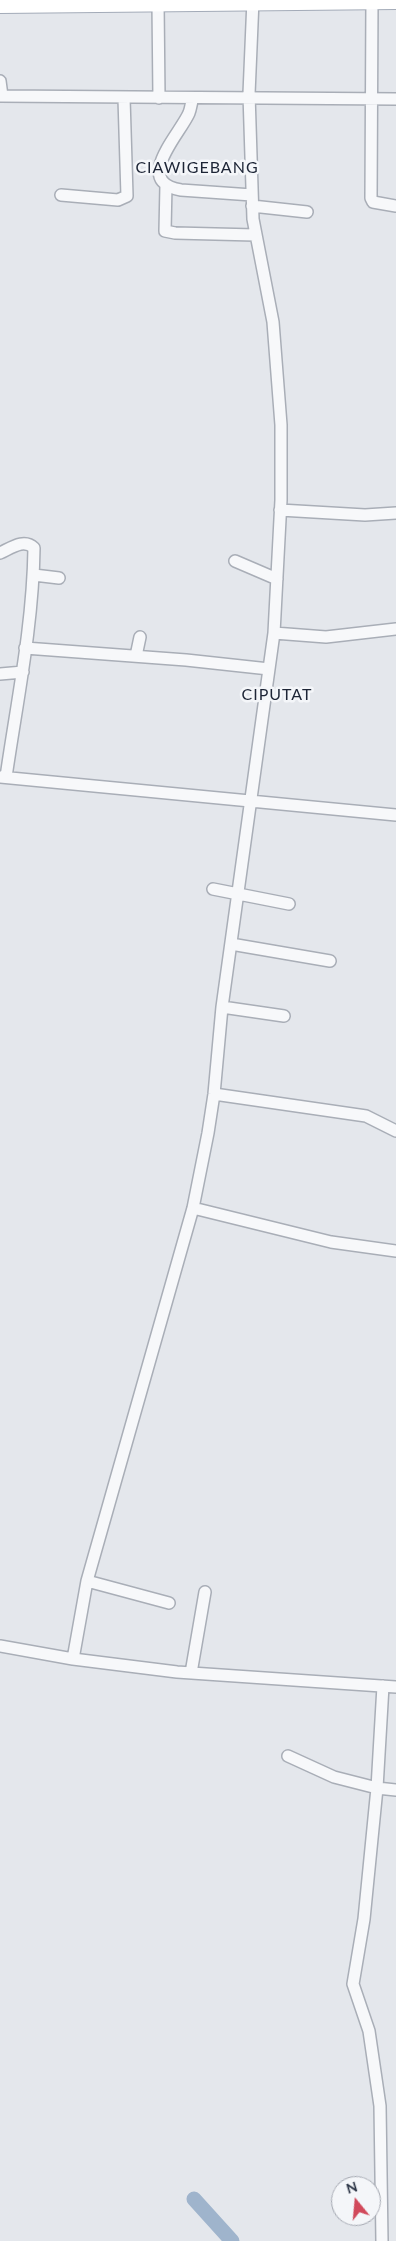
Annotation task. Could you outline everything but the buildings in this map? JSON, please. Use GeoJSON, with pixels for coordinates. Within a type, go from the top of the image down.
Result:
{"type":"FeatureCollection","features":[{"type":"Feature","properties":{"kind":"main road"},"geometry":{"type":"LineString","coordinates":[[0,6],[253,1],[396,2]]}},
{"type":"Feature","properties":{"kind":"street"},"geometry":{"type":"LineString","coordinates":[[73,1659],[87,1581],[193,1208],[214,1094],[222,1006],[274,633],[281,500],[281,424],[273,322],[256,235],[252,200],[249,98],[253,1]]}},
{"type":"Feature","properties":{"kind":"street"},"geometry":{"type":"LineString","coordinates":[[372,1],[372,198],[373,202],[396,206]]}},
{"type":"Feature","properties":{"kind":"street"},"geometry":{"type":"LineString","coordinates":[[155,2],[159,98]]}},
{"type":"Feature","properties":{"kind":"street"},"geometry":{"type":"LineString","coordinates":[[0,80],[1,96],[396,99]]}},
{"type":"Feature","properties":{"kind":"street"},"geometry":{"type":"LineString","coordinates":[[61,195],[118,200],[127,196],[124,98]]}},
{"type":"Feature","properties":{"kind":"street"},"geometry":{"type":"LineString","coordinates":[[192,98],[189,113],[162,157],[160,174],[166,186],[165,231],[175,233],[256,235]]}},
{"type":"Feature","properties":{"kind":"street"},"geometry":{"type":"LineString","coordinates":[[166,186],[181,190],[252,200],[307,212]]}},
{"type":"Feature","properties":{"kind":"street"},"geometry":{"type":"LineString","coordinates":[[281,500],[365,515],[396,513]]}},
{"type":"Feature","properties":{"kind":"street"},"geometry":{"type":"LineString","coordinates":[[0,552],[24,543],[34,548],[34,575],[23,672],[3,777],[251,799],[396,815]]}},
{"type":"Feature","properties":{"kind":"street"},"geometry":{"type":"LineString","coordinates":[[235,561],[278,579]]}},
{"type":"Feature","properties":{"kind":"street"},"geometry":{"type":"LineString","coordinates":[[34,575],[59,578]]}},
{"type":"Feature","properties":{"kind":"street"},"geometry":{"type":"LineString","coordinates":[[274,633],[326,637],[396,629]]}},
{"type":"Feature","properties":{"kind":"street"},"geometry":{"type":"LineString","coordinates":[[136,656],[140,636]]}},
{"type":"Feature","properties":{"kind":"street"},"geometry":{"type":"LineString","coordinates":[[26,648],[136,656],[269,669]]}},
{"type":"Feature","properties":{"kind":"street"},"geometry":{"type":"LineString","coordinates":[[0,674],[23,672]]}},
{"type":"Feature","properties":{"kind":"street"},"geometry":{"type":"LineString","coordinates":[[213,888],[289,904]]}},
{"type":"Feature","properties":{"kind":"street"},"geometry":{"type":"LineString","coordinates":[[231,944],[330,961]]}},
{"type":"Feature","properties":{"kind":"street"},"geometry":{"type":"LineString","coordinates":[[222,1006],[284,1016]]}},
{"type":"Feature","properties":{"kind":"street"},"geometry":{"type":"LineString","coordinates":[[214,1094],[366,1116],[396,1132]]}},
{"type":"Feature","properties":{"kind":"street"},"geometry":{"type":"LineString","coordinates":[[193,1208],[331,1242],[396,1251]]}},
{"type":"Feature","properties":{"kind":"street"},"geometry":{"type":"LineString","coordinates":[[87,1581],[169,1603]]}},
{"type":"Feature","properties":{"kind":"street"},"geometry":{"type":"LineString","coordinates":[[191,1673],[205,1592]]}},
{"type":"Feature","properties":{"kind":"street"},"geometry":{"type":"LineString","coordinates":[[0,1646],[73,1659],[191,1673],[396,1687]]}},
{"type":"Feature","properties":{"kind":"street"},"geometry":{"type":"LineString","coordinates":[[382,2241],[380,2106],[369,2031],[353,1984],[364,1919],[377,1788],[384,1686]]}},
{"type":"Feature","properties":{"kind":"street"},"geometry":{"type":"LineString","coordinates":[[288,1756],[334,1777],[377,1788],[396,1790]]}},
{"type":"Feature","properties":{"kind":"waterway"},"geometry":{"type":"LineString","coordinates":[[194,2199],[232,2241]]}},
{"type":"Feature","properties":{"kind":"district","name":"CIAWIGEBANG"},"geometry":{"type":"Point","coordinates":[197,168]}},
{"type":"Feature","properties":{"kind":"district","name":"CIPUTAT"},"geometry":{"type":"Point","coordinates":[277,695]}}]}
